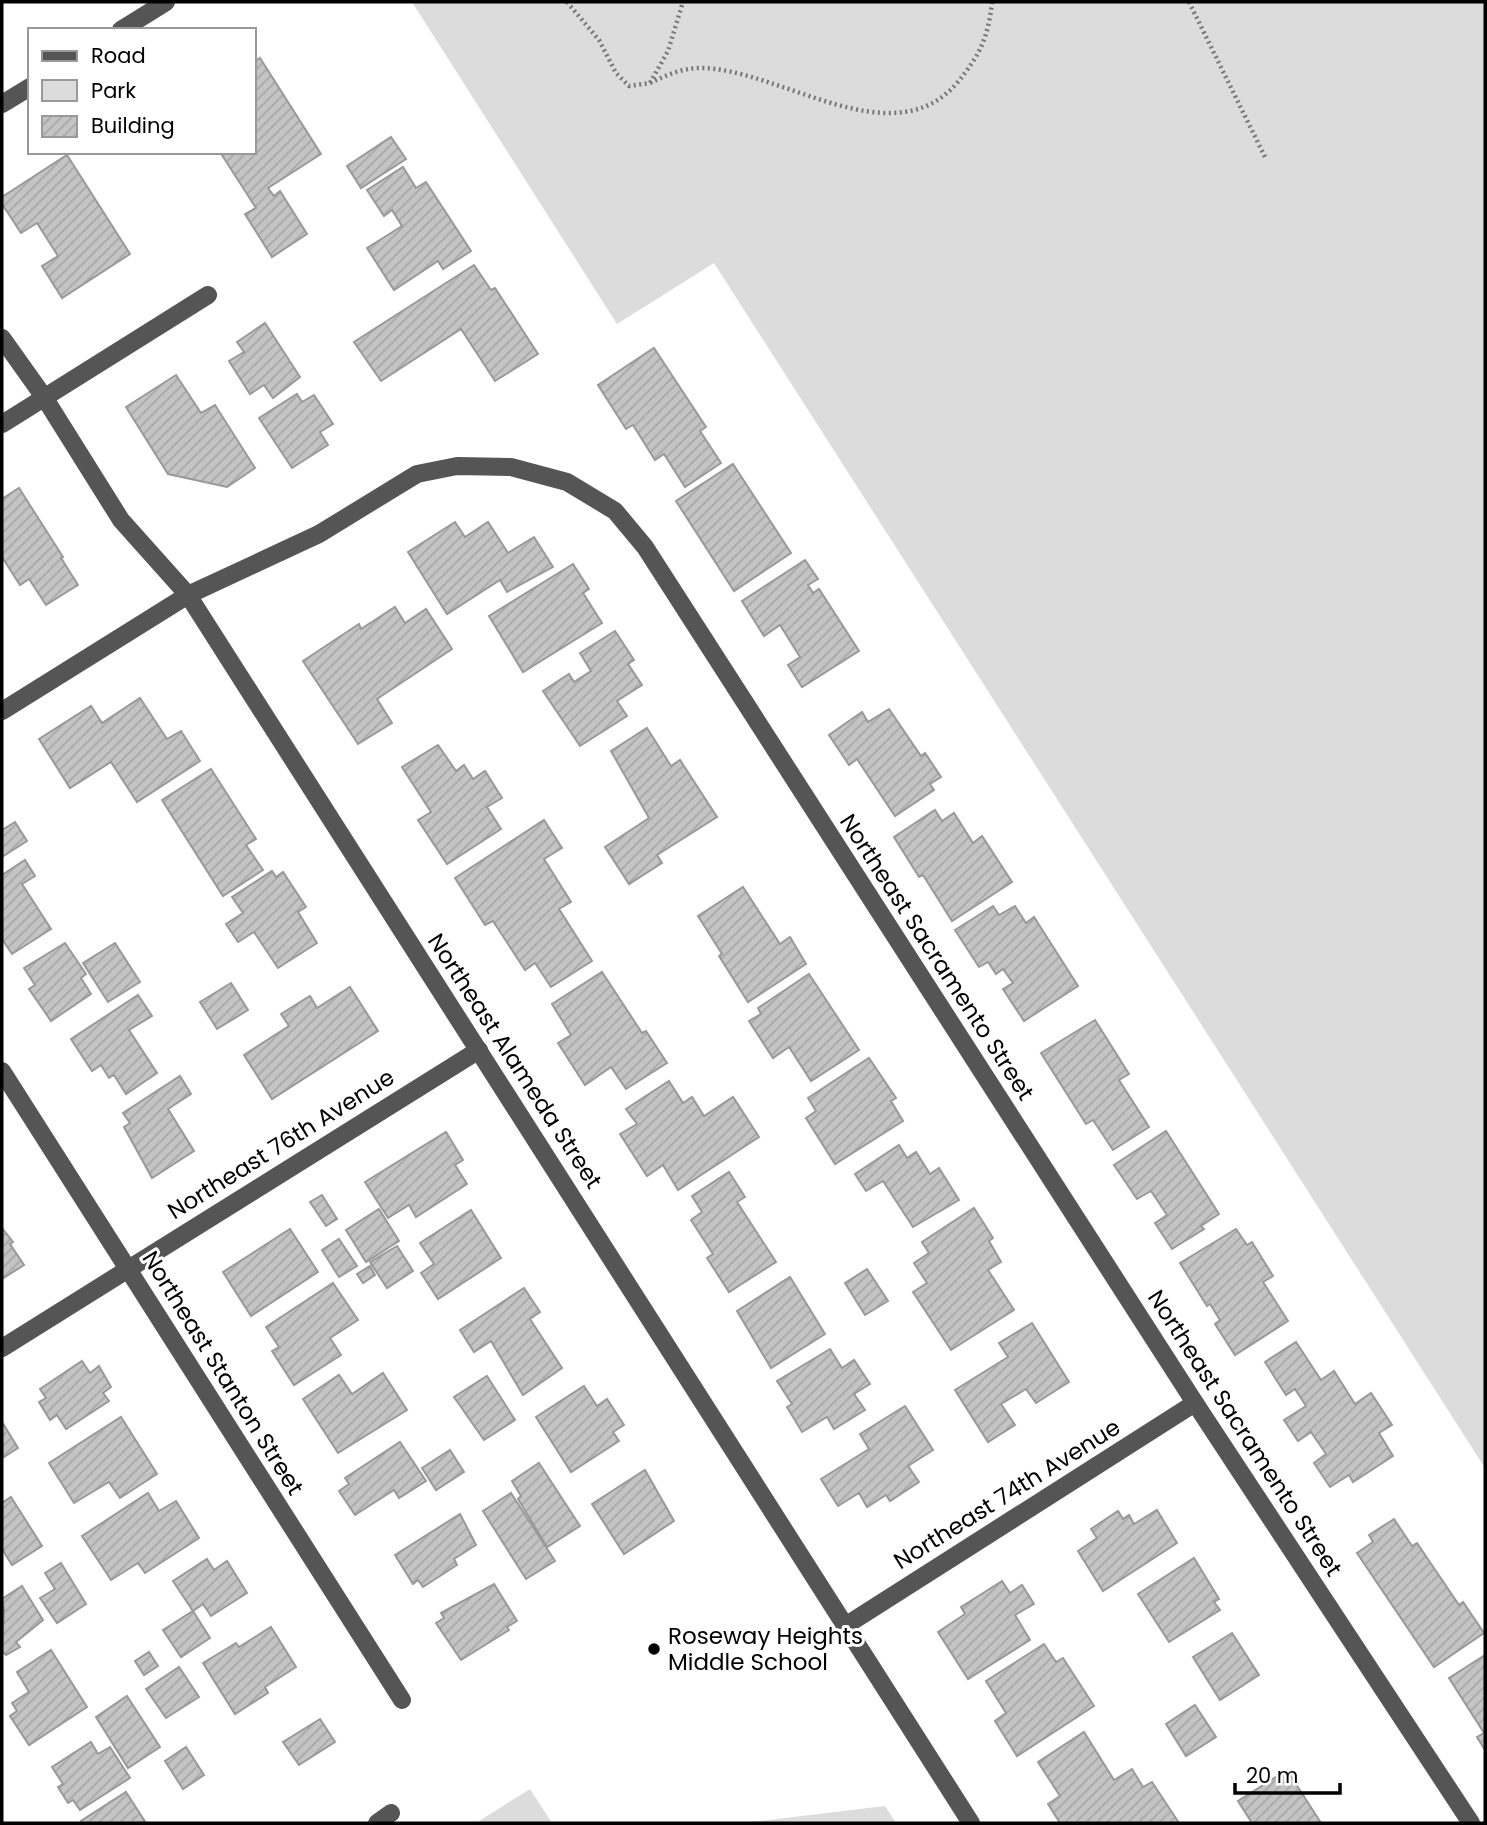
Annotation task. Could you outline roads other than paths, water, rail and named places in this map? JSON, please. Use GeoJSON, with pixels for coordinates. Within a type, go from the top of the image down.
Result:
{"type":"FeatureCollection","features":[{"type":"Feature","properties":{"kind":"street"},"geometry":{"type":"LineString","coordinates":[[124,28],[166,2]]}},
{"type":"Feature","properties":{"kind":"street"},"geometry":{"type":"LineString","coordinates":[[2,104],[28,88]]}},
{"type":"Feature","properties":{"kind":"street"},"geometry":{"type":"LineString","coordinates":[[2,424],[208,295]]}},
{"type":"Feature","properties":{"kind":"street","name":"Northeast Alameda Street"},"geometry":{"type":"LineString","coordinates":[[2,338],[44,397],[121,520],[188,596],[971,1823]]}},
{"type":"Feature","properties":{"kind":"street","name":"Northeast Sacramento Street"},"geometry":{"type":"LineString","coordinates":[[2,712],[188,596],[319,534],[417,474],[457,466],[511,467],[567,482],[615,511],[645,547],[1195,1403],[1471,1823]]}},
{"type":"Feature","properties":{"kind":"street","name":"Northeast 76th Avenue"},"geometry":{"type":"LineString","coordinates":[[2,1348],[479,1050]]}},
{"type":"Feature","properties":{"kind":"street","name":"Northeast Stanton Street"},"geometry":{"type":"LineString","coordinates":[[2,1071],[402,1700]]}},
{"type":"Feature","properties":{"kind":"street","name":"Northeast 74th Avenue"},"geometry":{"type":"LineString","coordinates":[[845,1626],[1195,1403]]}},
{"type":"Feature","properties":{"kind":"place","name":"Roseway Heights Middle School"},"geometry":{"type":"Point","coordinates":[654,1649]}}]}
